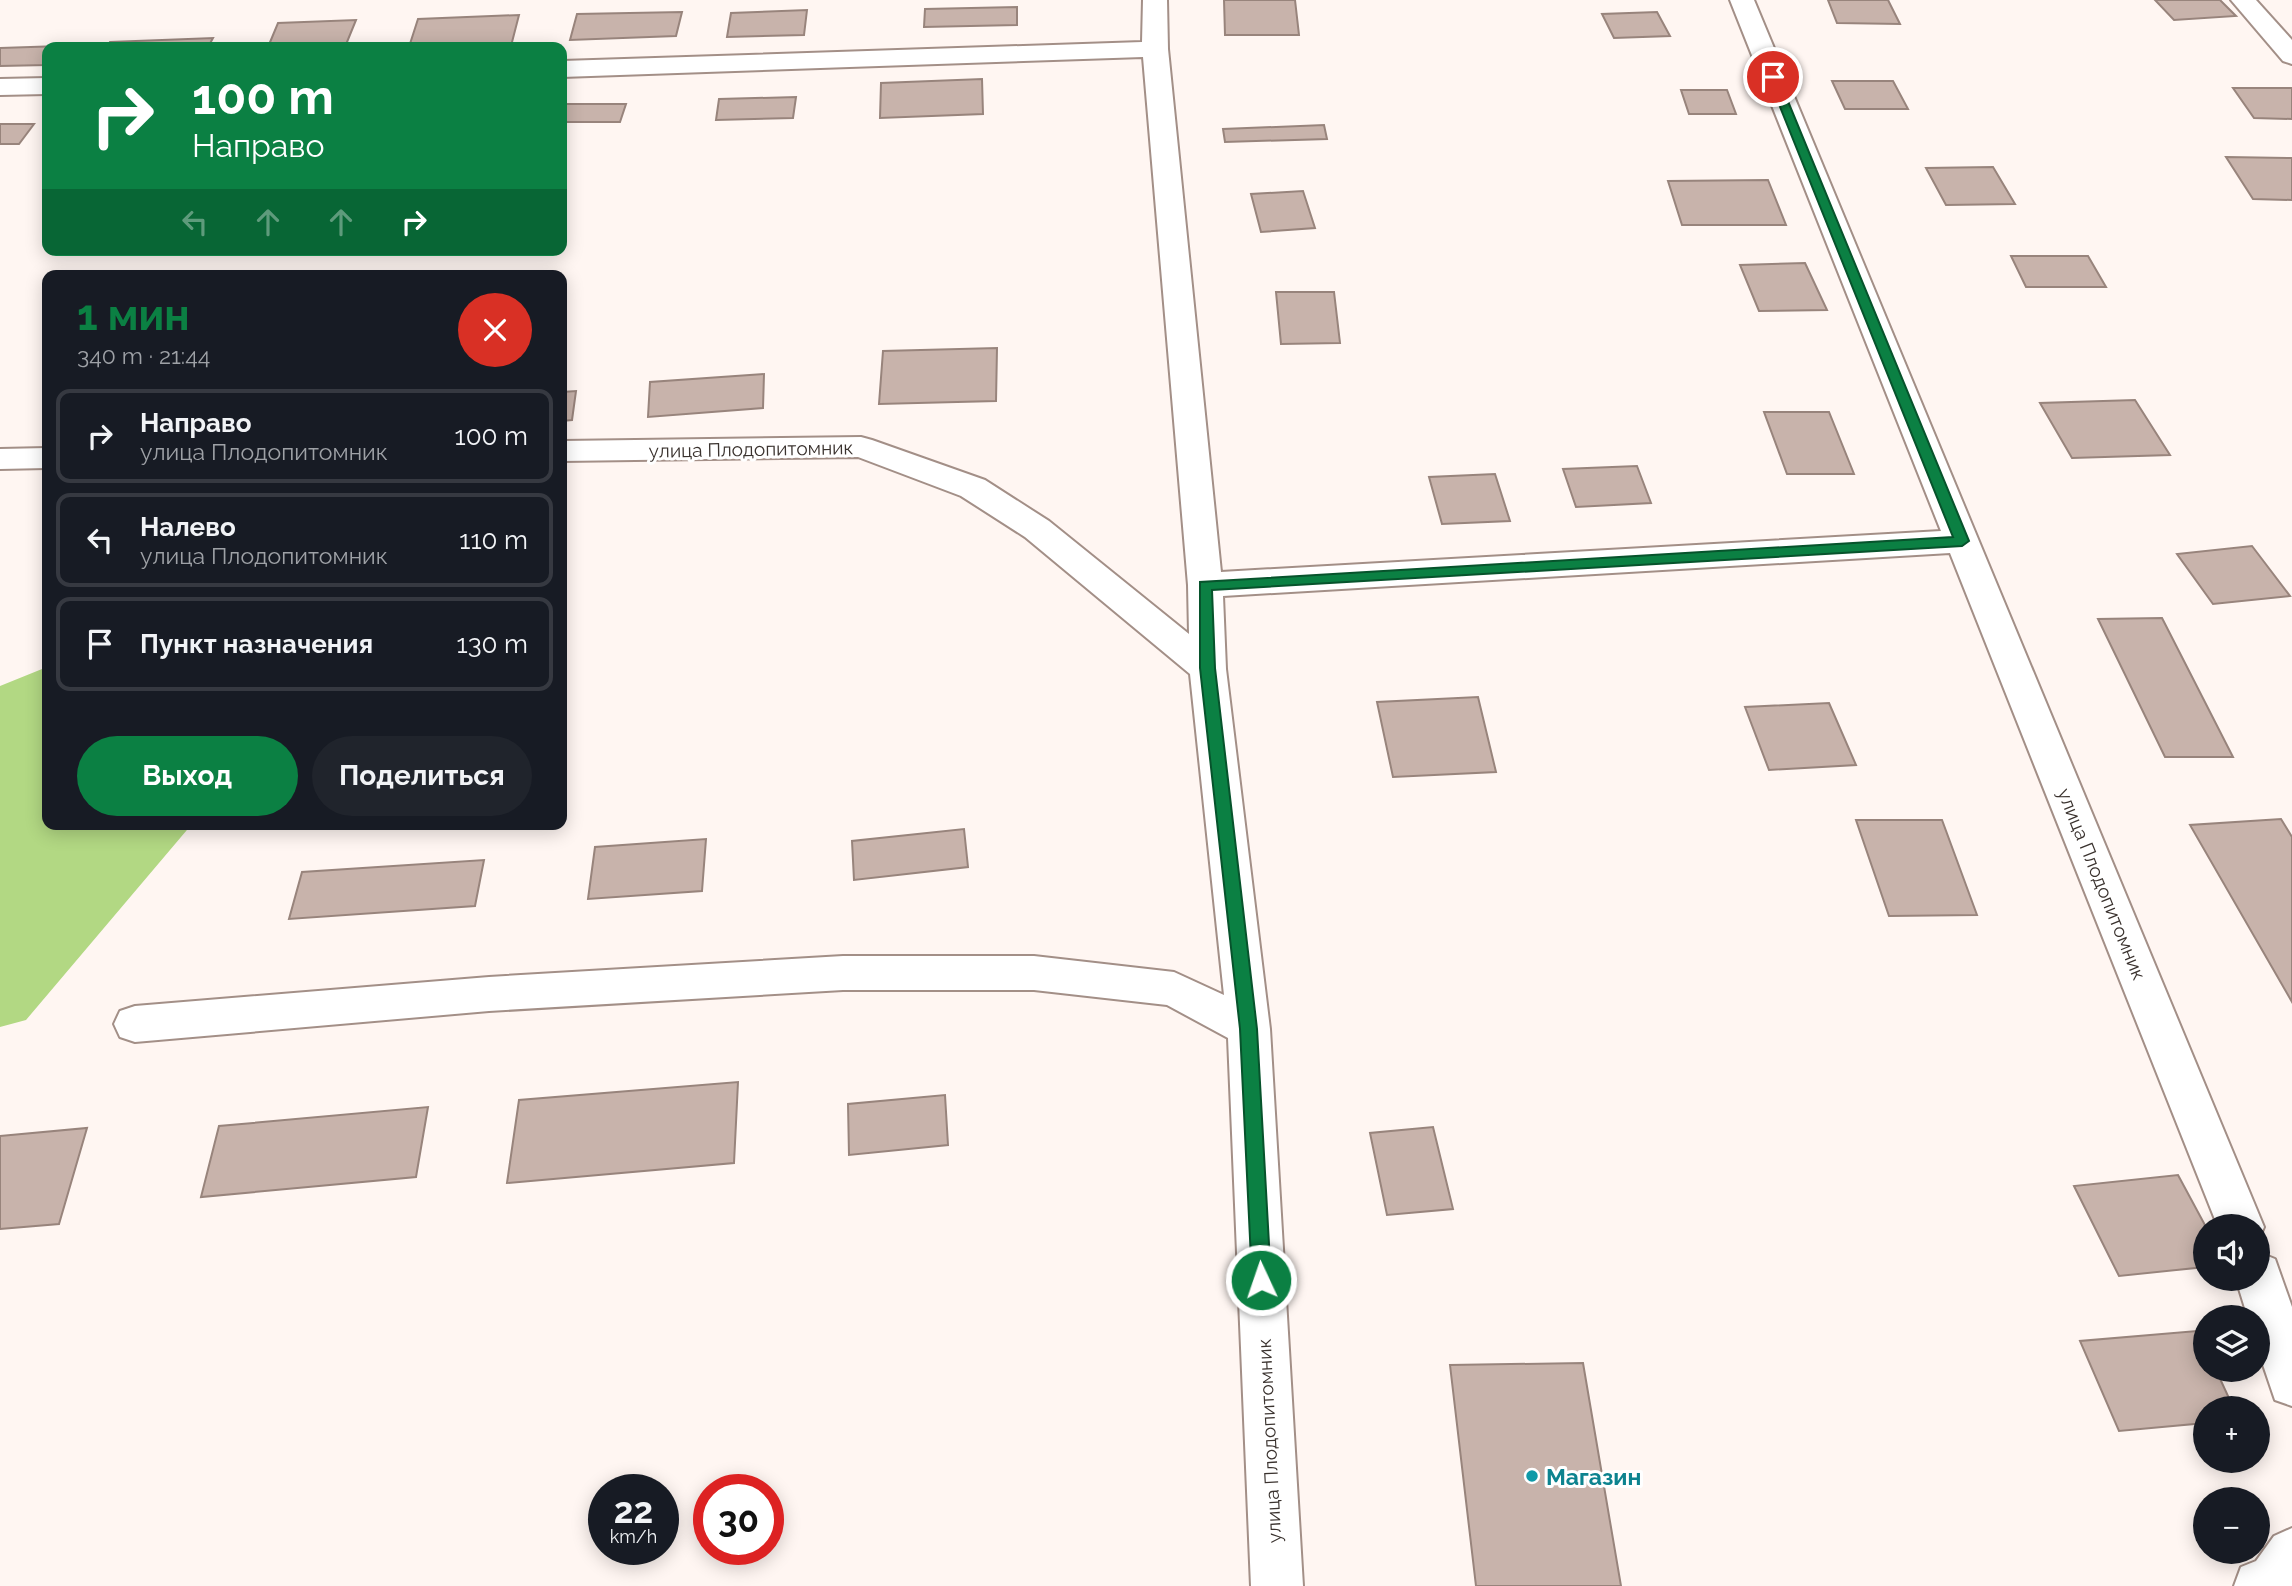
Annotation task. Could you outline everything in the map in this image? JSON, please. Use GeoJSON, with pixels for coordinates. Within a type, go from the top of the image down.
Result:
{"type":"FeatureCollection","features":[{"type":"Feature","properties":{"kind":"street","name":"улица Плодопитомник"},"geometry":{"type":"LineString","coordinates":[[1156,0],[1155,49],[1205,585],[1208,668],[1249,1029],[1277,1586]]}},
{"type":"Feature","properties":{"kind":"street","name":"улица Плодопитомник"},"geometry":{"type":"LineString","coordinates":[[1742,0],[2236,1214]]}},
{"type":"Feature","properties":{"kind":"street"},"geometry":{"type":"LineString","coordinates":[[2243,0],[2292,56]]}},
{"type":"Feature","properties":{"kind":"street"},"geometry":{"type":"LineString","coordinates":[[567,69],[1155,49]]}},
{"type":"Feature","properties":{"kind":"street"},"geometry":{"type":"LineString","coordinates":[[0,87],[42,86]]}},
{"type":"Feature","properties":{"kind":"street","name":"улица Плодопитомник"},"geometry":{"type":"LineString","coordinates":[[567,452],[861,447],[973,488],[1037,529],[1208,668]]}},
{"type":"Feature","properties":{"kind":"street"},"geometry":{"type":"LineString","coordinates":[[0,459],[42,458]]}},
{"type":"Feature","properties":{"kind":"street"},"geometry":{"type":"LineString","coordinates":[[1205,585],[1962,541]]}},
{"type":"Feature","properties":{"kind":"street"},"geometry":{"type":"LineString","coordinates":[[135,1024],[489,994],[830,974],[1034,973],[1174,989],[1249,1029]]}},
{"type":"Feature","properties":{"kind":"street"},"geometry":{"type":"LineString","coordinates":[[2263,1291],[2292,1383]]}},
{"type":"Feature","properties":{"kind":"street"},"geometry":{"type":"LineString","coordinates":[[2260,1586],[2273,1582],[2292,1554]]}},
{"type":"Feature","properties":{"kind":"green space"},"geometry":{"type":"Polygon","coordinates":[[[42,669],[42,830],[187,830],[26,1020],[0,1027],[0,686],[42,669]]]}},
{"type":"Feature","properties":{"kind":"building"},"geometry":{"type":"Polygon","coordinates":[[[1224,0],[1295,0],[1299,35],[1225,35],[1224,0]]]}},
{"type":"Feature","properties":{"kind":"building"},"geometry":{"type":"Polygon","coordinates":[[[1828,0],[1888,0],[1900,24],[1837,23],[1828,0]]]}},
{"type":"Feature","properties":{"kind":"building"},"geometry":{"type":"Polygon","coordinates":[[[2155,0],[2220,0],[2236,16],[2174,20],[2155,0]]]}},
{"type":"Feature","properties":{"kind":"building"},"geometry":{"type":"Polygon","coordinates":[[[1017,7],[1017,25],[924,27],[925,9],[1017,7]]]}},
{"type":"Feature","properties":{"kind":"building"},"geometry":{"type":"Polygon","coordinates":[[[807,10],[804,35],[727,37],[731,13],[807,10]]]}},
{"type":"Feature","properties":{"kind":"building"},"geometry":{"type":"Polygon","coordinates":[[[682,12],[676,36],[570,40],[577,14],[682,12]]]}},
{"type":"Feature","properties":{"kind":"building"},"geometry":{"type":"Polygon","coordinates":[[[1657,12],[1670,36],[1614,38],[1602,14],[1657,12]]]}},
{"type":"Feature","properties":{"kind":"building"},"geometry":{"type":"Polygon","coordinates":[[[519,15],[512,42],[411,42],[418,19],[519,15]]]}},
{"type":"Feature","properties":{"kind":"building"},"geometry":{"type":"Polygon","coordinates":[[[356,20],[347,42],[270,42],[278,23],[356,20]]]}},
{"type":"Feature","properties":{"kind":"building"},"geometry":{"type":"Polygon","coordinates":[[[213,38],[211,42],[110,42],[213,38]]]}},
{"type":"Feature","properties":{"kind":"building"},"geometry":{"type":"Polygon","coordinates":[[[42,47],[42,65],[0,66],[0,48],[42,47]]]}},
{"type":"Feature","properties":{"kind":"building"},"geometry":{"type":"Polygon","coordinates":[[[982,79],[983,114],[880,118],[881,83],[982,79]]]}},
{"type":"Feature","properties":{"kind":"building"},"geometry":{"type":"Polygon","coordinates":[[[1832,81],[1893,81],[1908,109],[1845,109],[1832,81]]]}},
{"type":"Feature","properties":{"kind":"building"},"geometry":{"type":"Polygon","coordinates":[[[2233,88],[2292,88],[2292,119],[2254,118],[2233,88]]]}},
{"type":"Feature","properties":{"kind":"building"},"geometry":{"type":"Polygon","coordinates":[[[1681,90],[1727,90],[1736,114],[1689,114],[1681,90]]]}},
{"type":"Feature","properties":{"kind":"building"},"geometry":{"type":"Polygon","coordinates":[[[796,97],[793,118],[716,120],[719,99],[796,97]]]}},
{"type":"Feature","properties":{"kind":"building"},"geometry":{"type":"Polygon","coordinates":[[[567,104],[626,104],[620,122],[567,122],[567,104]]]}},
{"type":"Feature","properties":{"kind":"building"},"geometry":{"type":"Polygon","coordinates":[[[0,124],[34,124],[19,144],[0,144],[0,124]]]}},
{"type":"Feature","properties":{"kind":"building"},"geometry":{"type":"Polygon","coordinates":[[[1324,125],[1327,139],[1225,142],[1223,129],[1324,125]]]}},
{"type":"Feature","properties":{"kind":"building"},"geometry":{"type":"Polygon","coordinates":[[[2226,157],[2292,158],[2292,200],[2253,199],[2226,157]]]}},
{"type":"Feature","properties":{"kind":"building"},"geometry":{"type":"Polygon","coordinates":[[[1993,167],[2015,204],[1946,205],[1926,168],[1993,167]]]}},
{"type":"Feature","properties":{"kind":"building"},"geometry":{"type":"Polygon","coordinates":[[[1768,180],[1786,225],[1682,225],[1668,181],[1768,180]]]}},
{"type":"Feature","properties":{"kind":"building"},"geometry":{"type":"Polygon","coordinates":[[[1303,191],[1315,228],[1261,232],[1251,194],[1303,191]]]}},
{"type":"Feature","properties":{"kind":"building"},"geometry":{"type":"Polygon","coordinates":[[[2011,256],[2088,256],[2106,287],[2026,287],[2011,256]]]}},
{"type":"Feature","properties":{"kind":"building"},"geometry":{"type":"Polygon","coordinates":[[[1805,263],[1827,310],[1759,311],[1740,265],[1805,263]]]}},
{"type":"Feature","properties":{"kind":"building"},"geometry":{"type":"Polygon","coordinates":[[[1276,292],[1334,292],[1340,343],[1281,344],[1276,292]]]}},
{"type":"Feature","properties":{"kind":"building"},"geometry":{"type":"Polygon","coordinates":[[[997,348],[996,401],[879,404],[883,351],[997,348]]]}},
{"type":"Feature","properties":{"kind":"building"},"geometry":{"type":"Polygon","coordinates":[[[764,374],[763,408],[648,417],[650,382],[764,374]]]}},
{"type":"Feature","properties":{"kind":"building"},"geometry":{"type":"Polygon","coordinates":[[[576,391],[572,420],[567,420],[567,392],[576,391]]]}},
{"type":"Feature","properties":{"kind":"building"},"geometry":{"type":"Polygon","coordinates":[[[2135,400],[2170,455],[2072,458],[2040,403],[2135,400]]]}},
{"type":"Feature","properties":{"kind":"building"},"geometry":{"type":"Polygon","coordinates":[[[1764,412],[1829,412],[1854,474],[1787,474],[1764,412]]]}},
{"type":"Feature","properties":{"kind":"building"},"geometry":{"type":"Polygon","coordinates":[[[1637,466],[1651,503],[1576,507],[1563,469],[1637,466]]]}},
{"type":"Feature","properties":{"kind":"building"},"geometry":{"type":"Polygon","coordinates":[[[1495,474],[1510,521],[1442,524],[1429,477],[1495,474]]]}},
{"type":"Feature","properties":{"kind":"building"},"geometry":{"type":"Polygon","coordinates":[[[2252,546],[2290,596],[2213,604],[2177,554],[2252,546]]]}},
{"type":"Feature","properties":{"kind":"building"},"geometry":{"type":"Polygon","coordinates":[[[2162,618],[2233,757],[2165,757],[2098,619],[2162,618]]]}},
{"type":"Feature","properties":{"kind":"building"},"geometry":{"type":"Polygon","coordinates":[[[1478,697],[1496,772],[1393,777],[1377,702],[1478,697]]]}},
{"type":"Feature","properties":{"kind":"building"},"geometry":{"type":"Polygon","coordinates":[[[1829,703],[1856,765],[1769,770],[1745,707],[1829,703]]]}},
{"type":"Feature","properties":{"kind":"building"},"geometry":{"type":"Polygon","coordinates":[[[2281,819],[2292,837],[2292,1002],[2190,825],[2281,819]]]}},
{"type":"Feature","properties":{"kind":"building"},"geometry":{"type":"Polygon","coordinates":[[[1856,820],[1942,820],[1977,915],[1889,916],[1856,820]]]}},
{"type":"Feature","properties":{"kind":"building"},"geometry":{"type":"Polygon","coordinates":[[[964,829],[968,867],[854,880],[852,841],[964,829]]]}},
{"type":"Feature","properties":{"kind":"building"},"geometry":{"type":"Polygon","coordinates":[[[706,839],[702,891],[588,899],[595,847],[706,839]]]}},
{"type":"Feature","properties":{"kind":"building"},"geometry":{"type":"Polygon","coordinates":[[[484,860],[475,906],[289,919],[302,872],[484,860]]]}},
{"type":"Feature","properties":{"kind":"building"},"geometry":{"type":"Polygon","coordinates":[[[738,1082],[734,1163],[507,1183],[519,1100],[738,1082]]]}},
{"type":"Feature","properties":{"kind":"building"},"geometry":{"type":"Polygon","coordinates":[[[945,1095],[948,1145],[849,1155],[848,1104],[945,1095]]]}},
{"type":"Feature","properties":{"kind":"building"},"geometry":{"type":"Polygon","coordinates":[[[428,1107],[416,1177],[201,1197],[219,1126],[428,1107]]]}},
{"type":"Feature","properties":{"kind":"building"},"geometry":{"type":"Polygon","coordinates":[[[1433,1127],[1453,1209],[1387,1215],[1370,1133],[1433,1127]]]}},
{"type":"Feature","properties":{"kind":"building"},"geometry":{"type":"Polygon","coordinates":[[[87,1128],[59,1224],[0,1229],[0,1136],[87,1128]]]}},
{"type":"Feature","properties":{"kind":"building"},"geometry":{"type":"Polygon","coordinates":[[[2178,1175],[2199,1214],[2193,1214],[2193,1268],[2119,1276],[2074,1186],[2178,1175]]]}},
{"type":"Feature","properties":{"kind":"building"},"geometry":{"type":"Polygon","coordinates":[[[2193,1331],[2193,1382],[2222,1382],[2228,1396],[2193,1396],[2193,1424],[2119,1431],[2080,1341],[2193,1331]]]}},
{"type":"Feature","properties":{"kind":"building","name":"Магазин"},"geometry":{"type":"Polygon","coordinates":[[[1583,1363],[1621,1586],[1476,1586],[1450,1365],[1583,1363]]]}},
{"type":"Feature","properties":{"kind":"place","name":"Магазин"},"geometry":{"type":"Point","coordinates":[1532,1476]}},
{"type":"Feature","properties":{"kind":"route"},"geometry":{"type":"LineString","coordinates":[[1261,1280],[1249,1029],[1208,668],[1205,585],[1962,541],[1773,77]]}}]}
